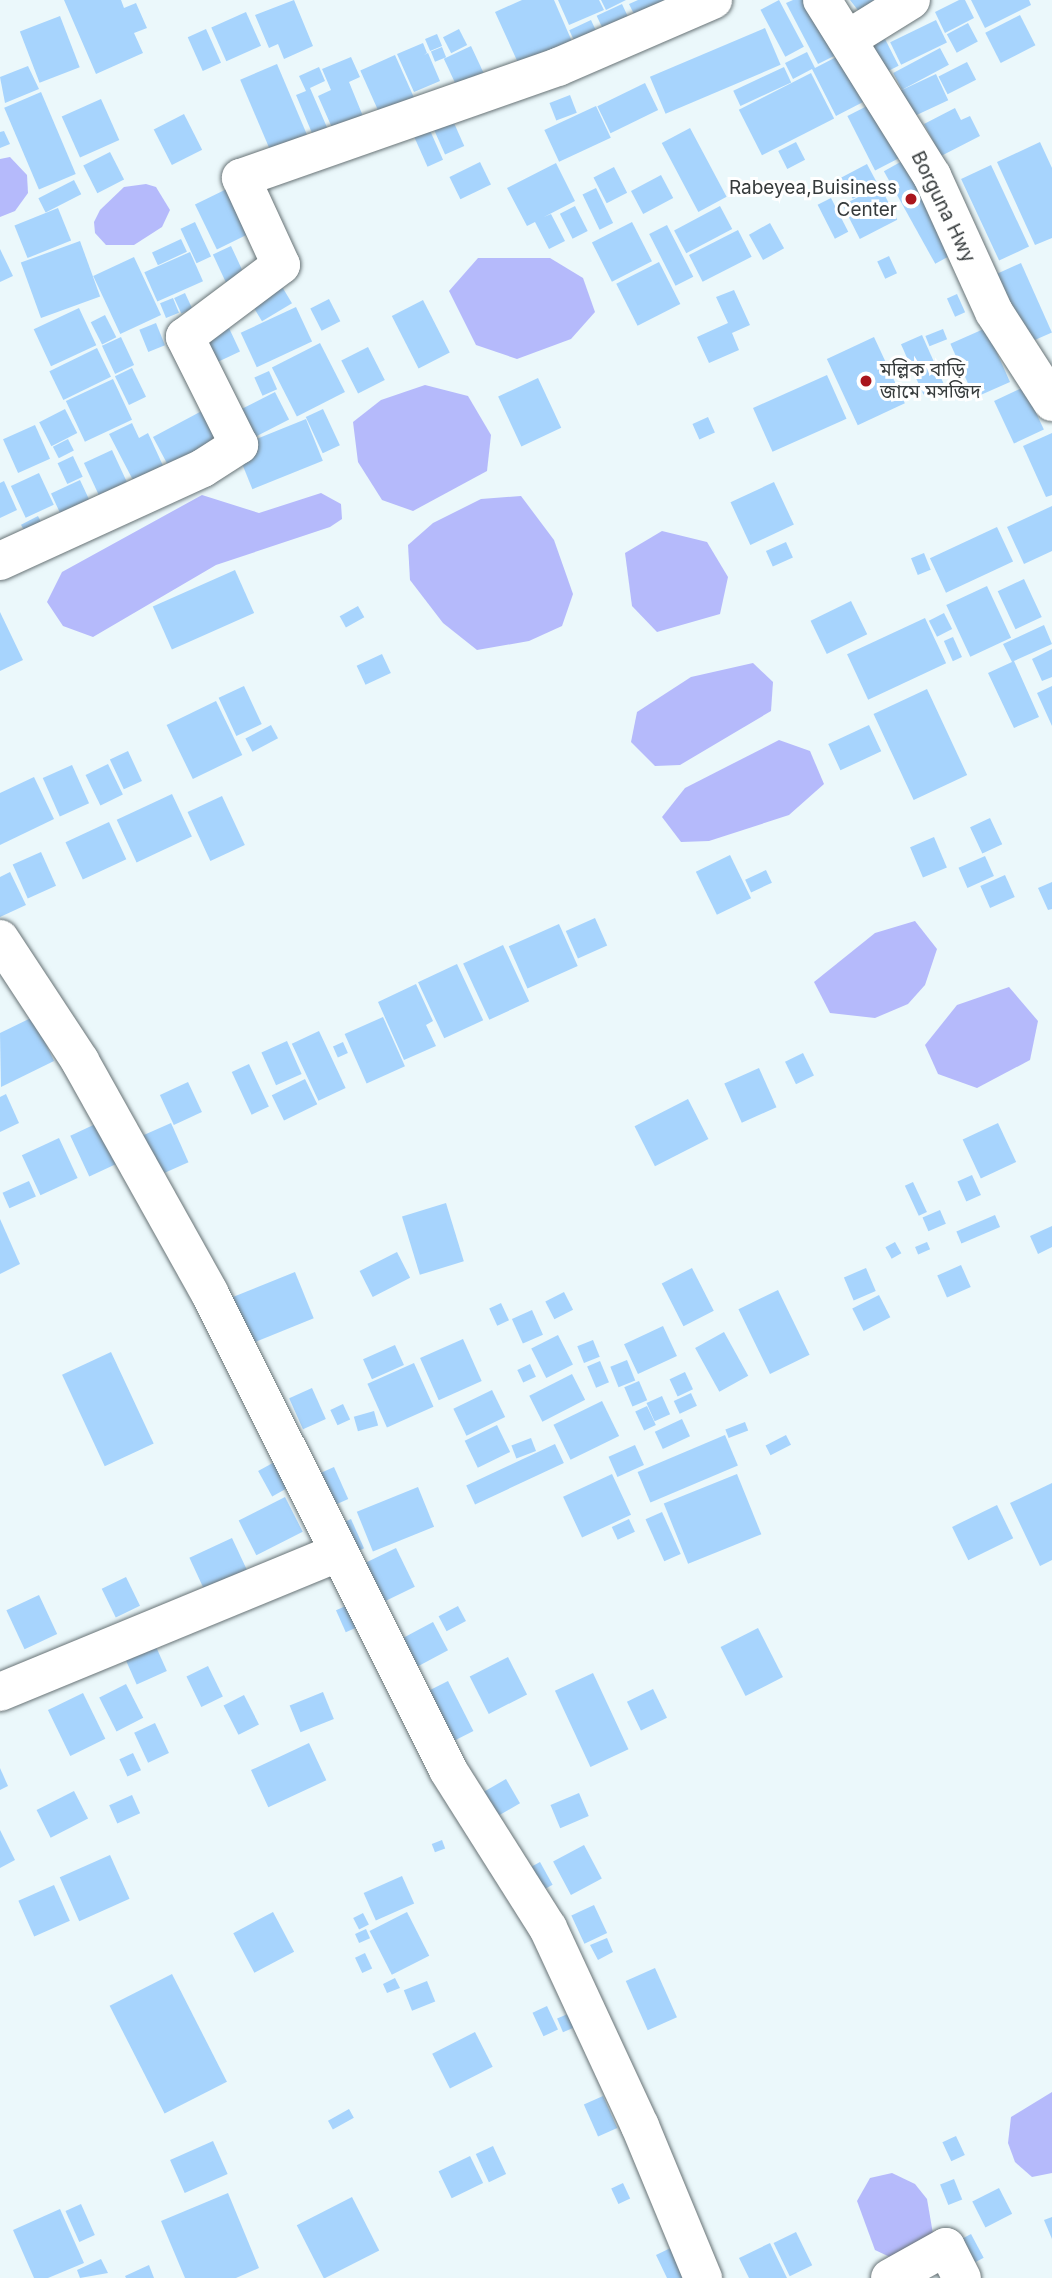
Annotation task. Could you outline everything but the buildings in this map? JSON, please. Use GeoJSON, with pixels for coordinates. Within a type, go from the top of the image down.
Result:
{"type":"FeatureCollection","features":[{"type":"Feature","properties":{"kind":"street"},"geometry":{"type":"LineString","coordinates":[[0,561],[204,468],[239,445],[185,337],[281,265],[241,178],[558,68],[713,0]]}},
{"type":"Feature","properties":{"kind":"street","name":"Borguna Hwy"},"geometry":{"type":"LineString","coordinates":[[822,0],[932,176],[994,312],[1052,402]]}},
{"type":"Feature","properties":{"kind":"street"},"geometry":{"type":"LineString","coordinates":[[848,39],[911,0]]}},
{"type":"Feature","properties":{"kind":"street"},"geometry":{"type":"LineString","coordinates":[[0,939],[80,1061],[209,1292],[337,1553],[448,1770],[548,1928],[640,2126],[703,2278]]}},
{"type":"Feature","properties":{"kind":"street"},"geometry":{"type":"LineString","coordinates":[[0,1692],[337,1553]]}},
{"type":"Feature","properties":{"kind":"street"},"geometry":{"type":"LineString","coordinates":[[890,2278],[946,2248],[962,2278]]}},
{"type":"Feature","properties":{"kind":"water"},"geometry":{"type":"Polygon","coordinates":[[[10,157],[27,175],[28,193],[15,211],[0,217],[0,159],[10,157]]]}},
{"type":"Feature","properties":{"kind":"water"},"geometry":{"type":"Polygon","coordinates":[[[146,184],[156,187],[170,210],[162,227],[134,245],[106,245],[95,233],[94,222],[100,210],[124,187],[146,184]]]}},
{"type":"Feature","properties":{"kind":"water"},"geometry":{"type":"Polygon","coordinates":[[[478,258],[550,258],[583,278],[595,312],[571,339],[517,359],[476,345],[449,291],[478,258]]]}},
{"type":"Feature","properties":{"kind":"water"},"geometry":{"type":"Polygon","coordinates":[[[425,385],[468,396],[491,435],[487,471],[413,511],[382,500],[358,462],[353,422],[381,400],[425,385]]]}},
{"type":"Feature","properties":{"kind":"water"},"geometry":{"type":"Polygon","coordinates":[[[321,493],[341,504],[342,519],[330,527],[216,565],[93,637],[63,626],[47,602],[62,572],[202,495],[259,513],[321,493]]]}},
{"type":"Feature","properties":{"kind":"water"},"geometry":{"type":"Polygon","coordinates":[[[521,496],[554,540],[573,594],[562,626],[529,641],[477,650],[443,623],[410,580],[408,545],[433,523],[481,499],[521,496]]]}},
{"type":"Feature","properties":{"kind":"water"},"geometry":{"type":"Polygon","coordinates":[[[662,531],[707,542],[728,577],[720,614],[657,632],[632,606],[625,553],[662,531]]]}},
{"type":"Feature","properties":{"kind":"water"},"geometry":{"type":"Polygon","coordinates":[[[753,663],[773,682],[771,711],[680,765],[655,766],[631,742],[637,712],[691,677],[753,663]]]}},
{"type":"Feature","properties":{"kind":"water"},"geometry":{"type":"Polygon","coordinates":[[[779,740],[810,751],[824,784],[789,815],[709,841],[681,842],[662,817],[685,788],[779,740]]]}},
{"type":"Feature","properties":{"kind":"water"},"geometry":{"type":"Polygon","coordinates":[[[915,921],[937,949],[925,985],[908,1004],[875,1018],[830,1013],[814,982],[875,933],[915,921]]]}},
{"type":"Feature","properties":{"kind":"water"},"geometry":{"type":"Polygon","coordinates":[[[1009,987],[1038,1021],[1030,1060],[977,1088],[938,1074],[925,1045],[957,1005],[1009,987]]]}},
{"type":"Feature","properties":{"kind":"water"},"geometry":{"type":"Polygon","coordinates":[[[1052,2092],[1052,2173],[1032,2177],[1015,2162],[1008,2143],[1011,2117],[1052,2092]]]}},
{"type":"Feature","properties":{"kind":"water"},"geometry":{"type":"Polygon","coordinates":[[[892,2173],[915,2184],[927,2199],[933,2234],[892,2258],[875,2250],[857,2201],[870,2178],[892,2173]]]}},
{"type":"Feature","properties":{"kind":"place","name":"Rabeyea,Buisiness Center"},"geometry":{"type":"Point","coordinates":[911,199]}},
{"type":"Feature","properties":{"kind":"place","name":"মল্লিক বাড়ি জামে মসজিদ"},"geometry":{"type":"Point","coordinates":[866,381]}}]}
